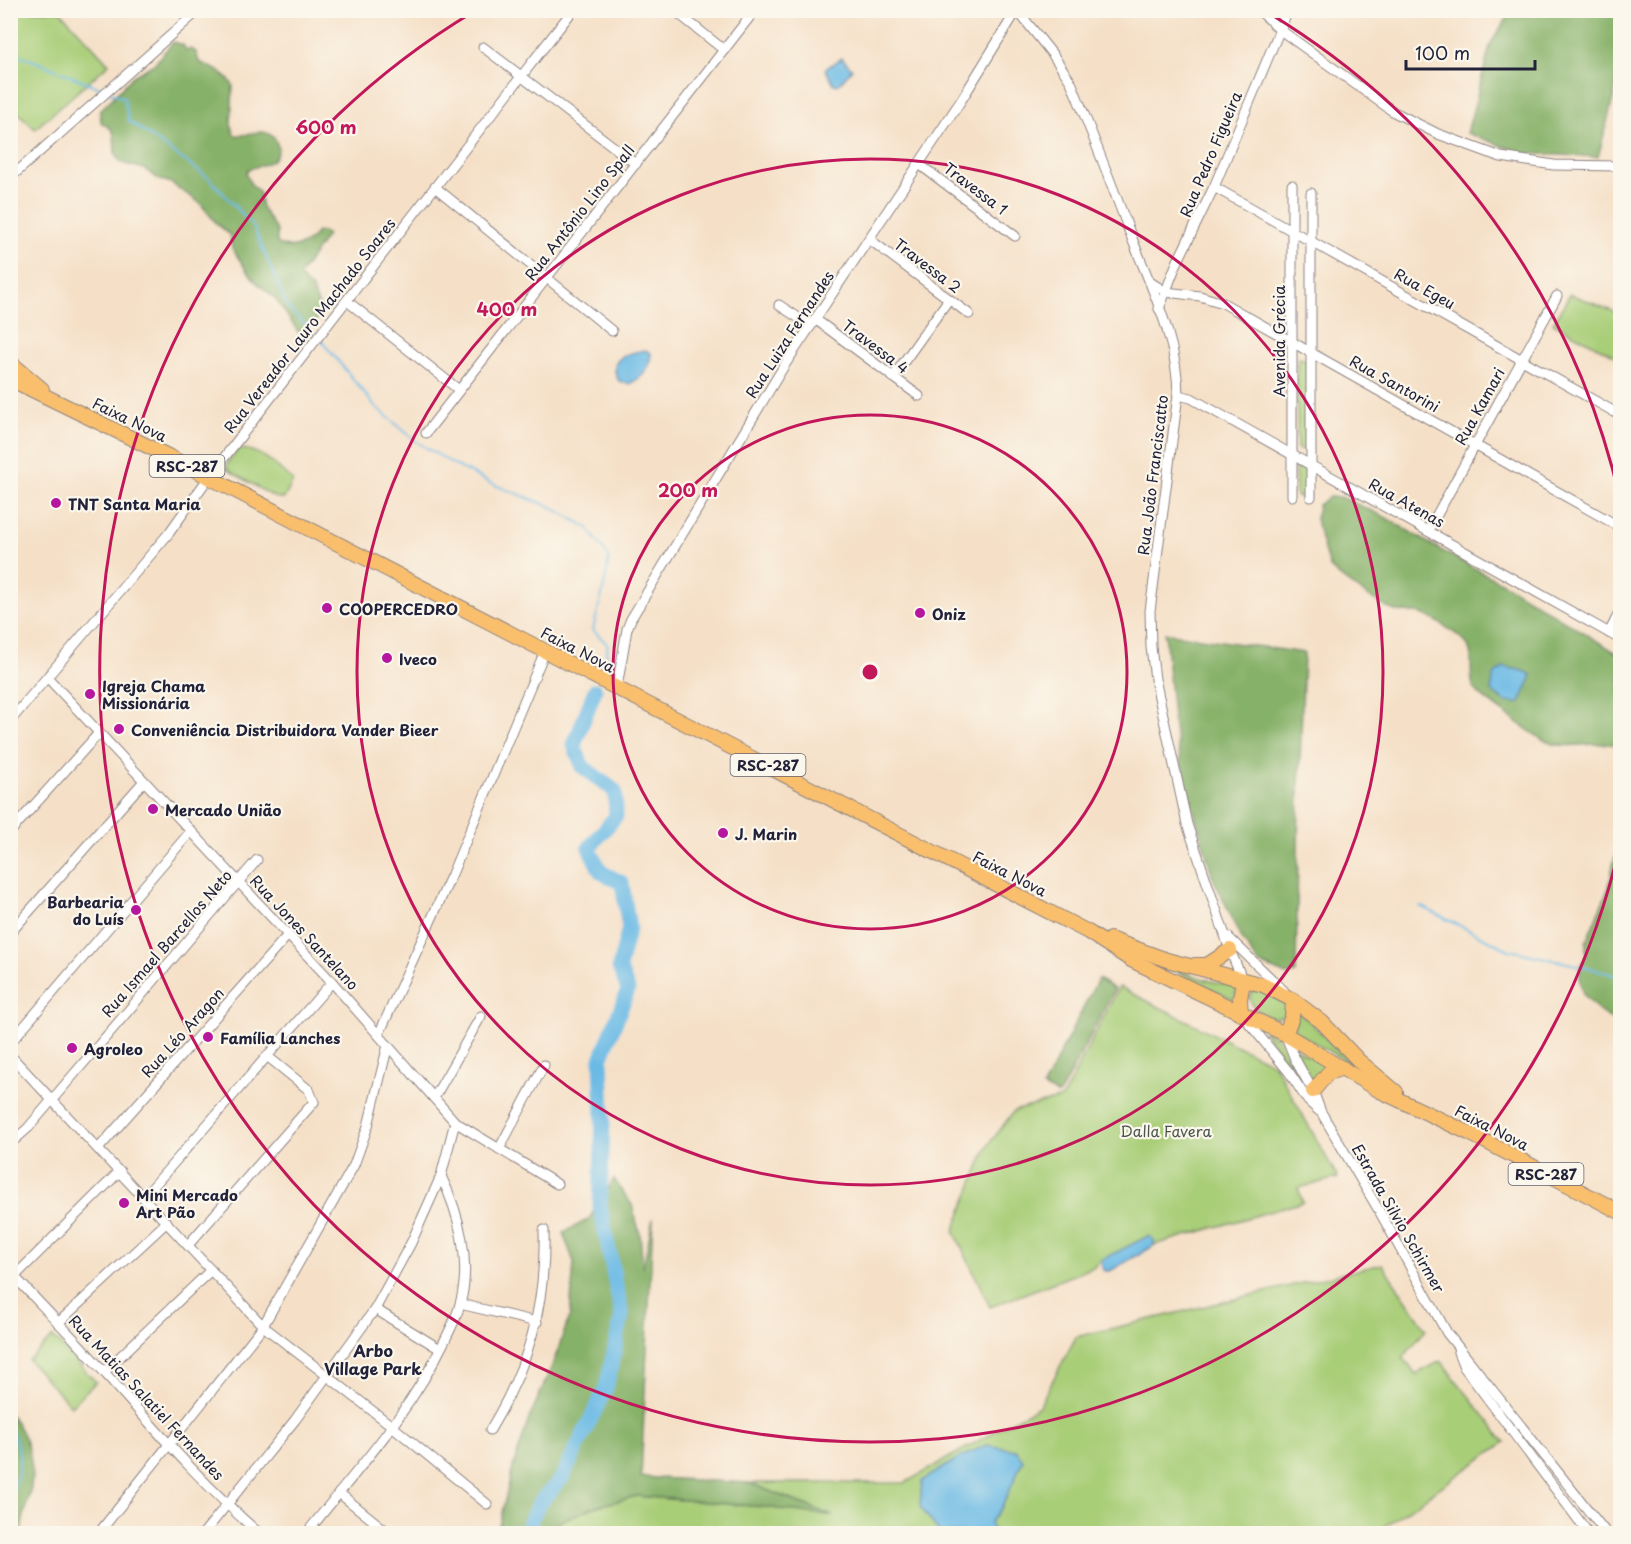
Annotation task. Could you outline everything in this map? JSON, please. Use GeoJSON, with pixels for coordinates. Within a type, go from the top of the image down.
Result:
{"type":"FeatureCollection","features":[{"type":"Feature","properties":{"kind":"highway","name":"Faixa Nova"},"geometry":{"type":"LineString","coordinates":[[10,362],[52,399]]}},
{"type":"Feature","properties":{"kind":"highway","name":"Faixa Nova"},"geometry":{"type":"LineString","coordinates":[[10,379],[209,477],[617,687],[1088,932],[1131,960],[1285,1034],[1378,1090],[1620,1212]]}},
{"type":"Feature","properties":{"kind":"highway","name":"Faixa Nova"},"geometry":{"type":"LineString","coordinates":[[1088,932],[1167,960],[1263,985],[1293,1000],[1322,1022],[1360,1062],[1413,1106]]}},
{"type":"Feature","properties":{"kind":"highway"},"geometry":{"type":"LineString","coordinates":[[1189,966],[1207,965],[1230,950]]}},
{"type":"Feature","properties":{"kind":"highway"},"geometry":{"type":"LineString","coordinates":[[1241,1014],[1240,999],[1243,981]]}},
{"type":"Feature","properties":{"kind":"highway"},"geometry":{"type":"LineString","coordinates":[[1285,1034],[1292,1017],[1293,1000]]}},
{"type":"Feature","properties":{"kind":"highway"},"geometry":{"type":"LineString","coordinates":[[1313,1090],[1328,1073],[1343,1068]]}},
{"type":"Feature","properties":{"kind":"street"},"geometry":{"type":"LineString","coordinates":[[10,178],[199,10]]}},
{"type":"Feature","properties":{"kind":"street","name":"Rua Vereador Lauro Machado Soares"},"geometry":{"type":"LineString","coordinates":[[10,721],[169,533],[209,477],[573,10]]}},
{"type":"Feature","properties":{"kind":"street"},"geometry":{"type":"LineString","coordinates":[[674,10],[724,50]]}},
{"type":"Feature","properties":{"kind":"street","name":"Rua Antônio Lino Spall"},"geometry":{"type":"LineString","coordinates":[[426,433],[755,10]]}},
{"type":"Feature","properties":{"kind":"street","name":"Rua Luiza Fernandes"},"geometry":{"type":"LineString","coordinates":[[617,687],[627,629],[631,619],[784,366],[919,164],[1017,10]]}},
{"type":"Feature","properties":{"kind":"street","name":"Rua João Franciscatto"},"geometry":{"type":"LineString","coordinates":[[1017,10],[1053,55],[1071,82],[1150,282],[1178,376],[1178,394],[1150,611],[1151,646],[1155,679],[1187,824],[1230,950],[1243,981]]}},
{"type":"Feature","properties":{"kind":"street"},"geometry":{"type":"LineString","coordinates":[[1259,10],[1279,29],[1394,112],[1438,134],[1500,157],[1554,165],[1620,166]]}},
{"type":"Feature","properties":{"kind":"street","name":"Rua Pedro Figueira"},"geometry":{"type":"LineString","coordinates":[[1159,309],[1176,265],[1214,187],[1288,10]]}},
{"type":"Feature","properties":{"kind":"street"},"geometry":{"type":"LineString","coordinates":[[483,47],[636,164]]}},
{"type":"Feature","properties":{"kind":"street","name":"Travessa 1"},"geometry":{"type":"LineString","coordinates":[[919,164],[1016,236]]}},
{"type":"Feature","properties":{"kind":"street","name":"Avenida Grécia"},"geometry":{"type":"LineString","coordinates":[[1292,185],[1292,496]]}},
{"type":"Feature","properties":{"kind":"street"},"geometry":{"type":"LineString","coordinates":[[435,187],[612,331]]}},
{"type":"Feature","properties":{"kind":"street","name":"Rua Egeu"},"geometry":{"type":"LineString","coordinates":[[1214,187],[1620,415]]}},
{"type":"Feature","properties":{"kind":"street"},"geometry":{"type":"LineString","coordinates":[[1311,193],[1311,497]]}},
{"type":"Feature","properties":{"kind":"street","name":"Travessa 2"},"geometry":{"type":"LineString","coordinates":[[869,239],[969,314]]}},
{"type":"Feature","properties":{"kind":"street","name":"Rua Santorini"},"geometry":{"type":"LineString","coordinates":[[1150,282],[1166,292],[1213,298],[1620,527]]}},
{"type":"Feature","properties":{"kind":"street","name":"Rua Kamari"},"geometry":{"type":"LineString","coordinates":[[1428,531],[1557,296]]}},
{"type":"Feature","properties":{"kind":"street"},"geometry":{"type":"LineString","coordinates":[[893,377],[949,299]]}},
{"type":"Feature","properties":{"kind":"street"},"geometry":{"type":"LineString","coordinates":[[347,301],[459,390]]}},
{"type":"Feature","properties":{"kind":"street","name":"Travessa 4"},"geometry":{"type":"LineString","coordinates":[[779,305],[813,323],[919,396]]}},
{"type":"Feature","properties":{"kind":"street","name":"Rua Atenas"},"geometry":{"type":"LineString","coordinates":[[1178,394],[1191,398],[1620,639]]}},
{"type":"Feature","properties":{"kind":"street"},"geometry":{"type":"LineString","coordinates":[[1609,633],[1620,611]]}},
{"type":"Feature","properties":{"kind":"street"},"geometry":{"type":"LineString","coordinates":[[379,1034],[452,874],[545,651]]}},
{"type":"Feature","properties":{"kind":"street","name":"Rua Jones Santelano"},"geometry":{"type":"LineString","coordinates":[[48,678],[332,982],[455,1122],[557,1184]]}},
{"type":"Feature","properties":{"kind":"street"},"geometry":{"type":"LineString","coordinates":[[10,832],[99,733]]}},
{"type":"Feature","properties":{"kind":"street"},"geometry":{"type":"LineString","coordinates":[[10,933],[144,781]]}},
{"type":"Feature","properties":{"kind":"street"},"geometry":{"type":"LineString","coordinates":[[10,1042],[191,831]]}},
{"type":"Feature","properties":{"kind":"street","name":"Rua Ismael Barcellos Neto"},"geometry":{"type":"LineString","coordinates":[[10,1144],[28,1128],[257,860]]}},
{"type":"Feature","properties":{"kind":"street","name":"Rua João Franciscatto"},"geometry":{"type":"LineString","coordinates":[[1226,934],[1293,1000]]}},
{"type":"Feature","properties":{"kind":"street","name":"Rua Léo Aragon"},"geometry":{"type":"LineString","coordinates":[[99,1149],[288,935]]}},
{"type":"Feature","properties":{"kind":"street"},"geometry":{"type":"LineString","coordinates":[[144,1197],[332,982]]}},
{"type":"Feature","properties":{"kind":"street","name":"Estrada Silvio Schirmer"},"geometry":{"type":"LineString","coordinates":[[1241,1014],[1289,1072],[1308,1101],[1321,1112]]}},
{"type":"Feature","properties":{"kind":"street"},"geometry":{"type":"LineString","coordinates":[[434,1098],[481,1016]]}},
{"type":"Feature","properties":{"kind":"street","name":"Estrada Silvio Schirmer"},"geometry":{"type":"LineString","coordinates":[[1285,1034],[1295,1059],[1313,1090],[1321,1112],[1452,1339],[1464,1366],[1589,1533]]}},
{"type":"Feature","properties":{"kind":"street"},"geometry":{"type":"LineString","coordinates":[[98,1533],[263,1326],[354,1165],[368,1126],[388,1045]]}},
{"type":"Feature","properties":{"kind":"street"},"geometry":{"type":"LineString","coordinates":[[10,1054],[263,1326],[392,1426],[487,1504]]}},
{"type":"Feature","properties":{"kind":"street"},"geometry":{"type":"LineString","coordinates":[[188,1245],[314,1102],[309,1090],[267,1056]]}},
{"type":"Feature","properties":{"kind":"street"},"geometry":{"type":"LineString","coordinates":[[499,1149],[544,1065]]}},
{"type":"Feature","properties":{"kind":"street"},"geometry":{"type":"LineString","coordinates":[[203,1533],[328,1376],[375,1309],[411,1243],[441,1176],[455,1122]]}},
{"type":"Feature","properties":{"kind":"street"},"geometry":{"type":"LineString","coordinates":[[13,1279],[120,1172]]}},
{"type":"Feature","properties":{"kind":"street"},"geometry":{"type":"LineString","coordinates":[[306,1533],[392,1426],[418,1389],[440,1349],[460,1304],[463,1274],[462,1243],[456,1215],[441,1176]]}},
{"type":"Feature","properties":{"kind":"street"},"geometry":{"type":"LineString","coordinates":[[58,1323],[166,1222]]}},
{"type":"Feature","properties":{"kind":"street"},"geometry":{"type":"LineString","coordinates":[[490,1430],[516,1382],[537,1322],[544,1270],[544,1230]]}},
{"type":"Feature","properties":{"kind":"street"},"geometry":{"type":"LineString","coordinates":[[104,1372],[211,1269]]}},
{"type":"Feature","properties":{"kind":"street","name":"Rua Matias Salatiel Fernandes"},"geometry":{"type":"LineString","coordinates":[[13,1279],[58,1323],[167,1444],[226,1505],[260,1533]]}},
{"type":"Feature","properties":{"kind":"street"},"geometry":{"type":"LineString","coordinates":[[460,1304],[537,1322]]}},
{"type":"Feature","properties":{"kind":"street"},"geometry":{"type":"LineString","coordinates":[[375,1309],[440,1349]]}},
{"type":"Feature","properties":{"kind":"street","name":"Estrada Silvio Schirmer"},"geometry":{"type":"LineString","coordinates":[[1452,1339],[1607,1533]]}},
{"type":"Feature","properties":{"kind":"street"},"geometry":{"type":"LineString","coordinates":[[339,1493],[390,1533]]}},
{"type":"Feature","properties":{"kind":"green space"},"geometry":{"type":"Polygon","coordinates":[[[1512,10],[1620,11],[1620,72],[1598,157],[1522,153],[1467,133],[1491,43],[1512,10]]]}},
{"type":"Feature","properties":{"kind":"green space"},"geometry":{"type":"Polygon","coordinates":[[[10,11],[60,11],[109,64],[35,129],[11,106],[10,11]]]}},
{"type":"Feature","properties":{"kind":"green space"},"geometry":{"type":"Polygon","coordinates":[[[173,42],[183,45],[186,50],[191,49],[196,52],[199,62],[214,68],[233,85],[231,124],[234,135],[263,132],[268,133],[275,140],[278,148],[275,157],[266,164],[248,169],[246,174],[251,184],[259,192],[262,208],[277,231],[277,243],[294,247],[305,244],[317,232],[327,235],[299,276],[312,289],[322,313],[315,322],[299,333],[275,298],[257,283],[245,268],[232,248],[230,235],[216,223],[200,203],[169,182],[160,180],[144,169],[122,163],[115,152],[114,134],[101,122],[100,111],[133,76],[154,64],[173,42]]]}},
{"type":"Feature","properties":{"kind":"green space"},"geometry":{"type":"Polygon","coordinates":[[[1570,294],[1620,314],[1620,359],[1553,323],[1570,294]]]}},
{"type":"Feature","properties":{"kind":"green space"},"geometry":{"type":"Polygon","coordinates":[[[1299,358],[1307,360],[1308,447],[1305,450],[1297,448],[1297,363],[1299,358]]]}},
{"type":"Feature","properties":{"kind":"green space"},"geometry":{"type":"Polygon","coordinates":[[[239,449],[262,455],[293,481],[284,499],[274,497],[226,469],[229,460],[239,449]]]}},
{"type":"Feature","properties":{"kind":"green space"},"geometry":{"type":"Polygon","coordinates":[[[1298,464],[1307,468],[1308,498],[1296,496],[1295,468],[1298,464]]]}},
{"type":"Feature","properties":{"kind":"green space"},"geometry":{"type":"Polygon","coordinates":[[[1329,497],[1341,497],[1383,516],[1506,585],[1620,655],[1620,746],[1611,744],[1566,745],[1542,739],[1474,689],[1470,651],[1461,638],[1425,615],[1390,609],[1358,590],[1334,571],[1330,567],[1316,518],[1318,505],[1329,497]]]}},
{"type":"Feature","properties":{"kind":"green space"},"geometry":{"type":"Polygon","coordinates":[[[1165,633],[1304,653],[1296,973],[1286,975],[1258,963],[1242,939],[1213,878],[1184,777],[1174,728],[1165,633]]]}},
{"type":"Feature","properties":{"kind":"green space"},"geometry":{"type":"Polygon","coordinates":[[[1620,846],[1620,1025],[1600,1012],[1583,994],[1580,968],[1586,956],[1586,942],[1609,887],[1614,860],[1620,846]]]}},
{"type":"Feature","properties":{"kind":"green space"},"geometry":{"type":"Polygon","coordinates":[[[1162,964],[1203,979],[1237,987],[1234,1000],[1162,964]]]}},
{"type":"Feature","properties":{"kind":"green space"},"geometry":{"type":"Polygon","coordinates":[[[1098,979],[1115,989],[1059,1095],[1043,1087],[1098,979]]]}},
{"type":"Feature","properties":{"kind":"green space","name":"Dalla Favera"},"geometry":{"type":"Polygon","coordinates":[[[1119,987],[1274,1064],[1338,1178],[1298,1188],[1303,1202],[1154,1245],[1153,1240],[1102,1260],[1094,1267],[990,1307],[954,1231],[987,1147],[1014,1111],[1062,1098],[1119,987]]]}},
{"type":"Feature","properties":{"kind":"green space"},"geometry":{"type":"Polygon","coordinates":[[[1259,990],[1285,1002],[1286,1014],[1270,1017],[1259,1011],[1249,997],[1253,991],[1259,990]]]}},
{"type":"Feature","properties":{"kind":"green space"},"geometry":{"type":"Polygon","coordinates":[[[1298,1010],[1354,1066],[1293,1030],[1298,1010]]]}},
{"type":"Feature","properties":{"kind":"green space"},"geometry":{"type":"Polygon","coordinates":[[[1263,1030],[1278,1037],[1301,1082],[1263,1030]]]}},
{"type":"Feature","properties":{"kind":"green space"},"geometry":{"type":"Polygon","coordinates":[[[1293,1047],[1329,1067],[1313,1083],[1293,1047]]]}},
{"type":"Feature","properties":{"kind":"green space"},"geometry":{"type":"Polygon","coordinates":[[[614,1179],[632,1205],[640,1234],[643,1268],[653,1218],[641,1477],[749,1483],[833,1516],[764,1507],[637,1496],[594,1507],[556,1523],[552,1533],[497,1533],[513,1467],[529,1419],[554,1361],[570,1315],[574,1262],[563,1233],[589,1219],[614,1179]]]}},
{"type":"Feature","properties":{"kind":"green space"},"geometry":{"type":"Polygon","coordinates":[[[1382,1264],[1426,1329],[1403,1358],[1416,1374],[1441,1361],[1505,1442],[1375,1533],[552,1534],[556,1523],[594,1507],[637,1496],[830,1515],[749,1483],[905,1483],[1039,1406],[1076,1337],[1382,1264]]]}},
{"type":"Feature","properties":{"kind":"green space"},"geometry":{"type":"Polygon","coordinates":[[[53,1337],[96,1382],[71,1406],[28,1360],[53,1337]]]}},
{"type":"Feature","properties":{"kind":"green space"},"geometry":{"type":"Polygon","coordinates":[[[11,1415],[25,1440],[32,1468],[31,1487],[21,1533],[11,1533],[11,1415]]]}},
{"type":"Feature","properties":{"kind":"water"},"geometry":{"type":"Polygon","coordinates":[[[842,58],[852,69],[838,85],[834,84],[825,69],[842,58]]]}},
{"type":"Feature","properties":{"kind":"water"},"geometry":{"type":"Polygon","coordinates":[[[645,350],[651,353],[645,372],[629,384],[619,381],[615,367],[620,358],[645,350]]]}},
{"type":"Feature","properties":{"kind":"water"},"geometry":{"type":"Polygon","coordinates":[[[1504,667],[1532,675],[1520,703],[1506,702],[1491,691],[1494,675],[1504,667]]]}},
{"type":"Feature","properties":{"kind":"water"},"geometry":{"type":"Polygon","coordinates":[[[1148,1236],[1154,1240],[1154,1245],[1150,1248],[1110,1271],[1102,1268],[1101,1260],[1148,1236]]]}},
{"type":"Feature","properties":{"kind":"water"},"geometry":{"type":"Polygon","coordinates":[[[986,1445],[1016,1450],[1023,1460],[1002,1507],[990,1523],[995,1533],[940,1533],[920,1507],[922,1481],[957,1459],[986,1445]]]}},
{"type":"Feature","properties":{"kind":"waterway"},"geometry":{"type":"LineString","coordinates":[[10,51],[105,90]]}},
{"type":"Feature","properties":{"kind":"waterway"},"geometry":{"type":"LineString","coordinates":[[110,92],[124,98],[129,121],[210,179],[253,226],[288,308],[316,335]]}},
{"type":"Feature","properties":{"kind":"waterway"},"geometry":{"type":"LineString","coordinates":[[320,339],[375,406],[417,442],[492,484],[549,506],[587,527],[609,557],[593,630],[608,645],[604,667]]}},
{"type":"Feature","properties":{"kind":"waterway"},"geometry":{"type":"LineString","coordinates":[[524,1534],[539,1503],[562,1478],[606,1388],[622,1316],[600,1206],[603,1119],[601,1059],[628,990],[619,967],[629,928],[622,883],[601,872],[589,848],[616,816],[615,791],[583,767],[574,745],[595,690]]}},
{"type":"Feature","properties":{"kind":"waterway"},"geometry":{"type":"LineString","coordinates":[[1420,906],[1509,950],[1620,977]]}},
{"type":"Feature","properties":{"kind":"waterway"},"geometry":{"type":"LineString","coordinates":[[10,1428],[15,1437],[19,1455],[18,1472],[10,1499]]}},
{"type":"Feature","properties":{"kind":"place","name":"TNT Santa Maria"},"geometry":{"type":"Point","coordinates":[56,503]}},
{"type":"Feature","properties":{"kind":"place","name":"COOPERCEDRO"},"geometry":{"type":"Point","coordinates":[327,608]}},
{"type":"Feature","properties":{"kind":"place","name":"Oniz"},"geometry":{"type":"Point","coordinates":[920,613]}},
{"type":"Feature","properties":{"kind":"place","name":"Iveco"},"geometry":{"type":"Point","coordinates":[387,658]}},
{"type":"Feature","properties":{"kind":"place","name":"Igreja Chama Missionária"},"geometry":{"type":"Point","coordinates":[90,694]}},
{"type":"Feature","properties":{"kind":"place","name":"Conveniência Distribuidora Vander Bieer"},"geometry":{"type":"Point","coordinates":[119,729]}},
{"type":"Feature","properties":{"kind":"place","name":"Mercado União"},"geometry":{"type":"Point","coordinates":[153,809]}},
{"type":"Feature","properties":{"kind":"place","name":"J. Marin"},"geometry":{"type":"Point","coordinates":[723,833]}},
{"type":"Feature","properties":{"kind":"place","name":"Barbearia do Luís"},"geometry":{"type":"Point","coordinates":[136,910]}},
{"type":"Feature","properties":{"kind":"place","name":"Família Lanches"},"geometry":{"type":"Point","coordinates":[208,1037]}},
{"type":"Feature","properties":{"kind":"place","name":"Agroleo"},"geometry":{"type":"Point","coordinates":[72,1048]}},
{"type":"Feature","properties":{"kind":"place","name":"Mini Mercado Art Pão"},"geometry":{"type":"Point","coordinates":[124,1203]}},
{"type":"Feature","properties":{"kind":"district","name":"Arbo Village Park"},"geometry":{"type":"Point","coordinates":[373,1359]}}]}
